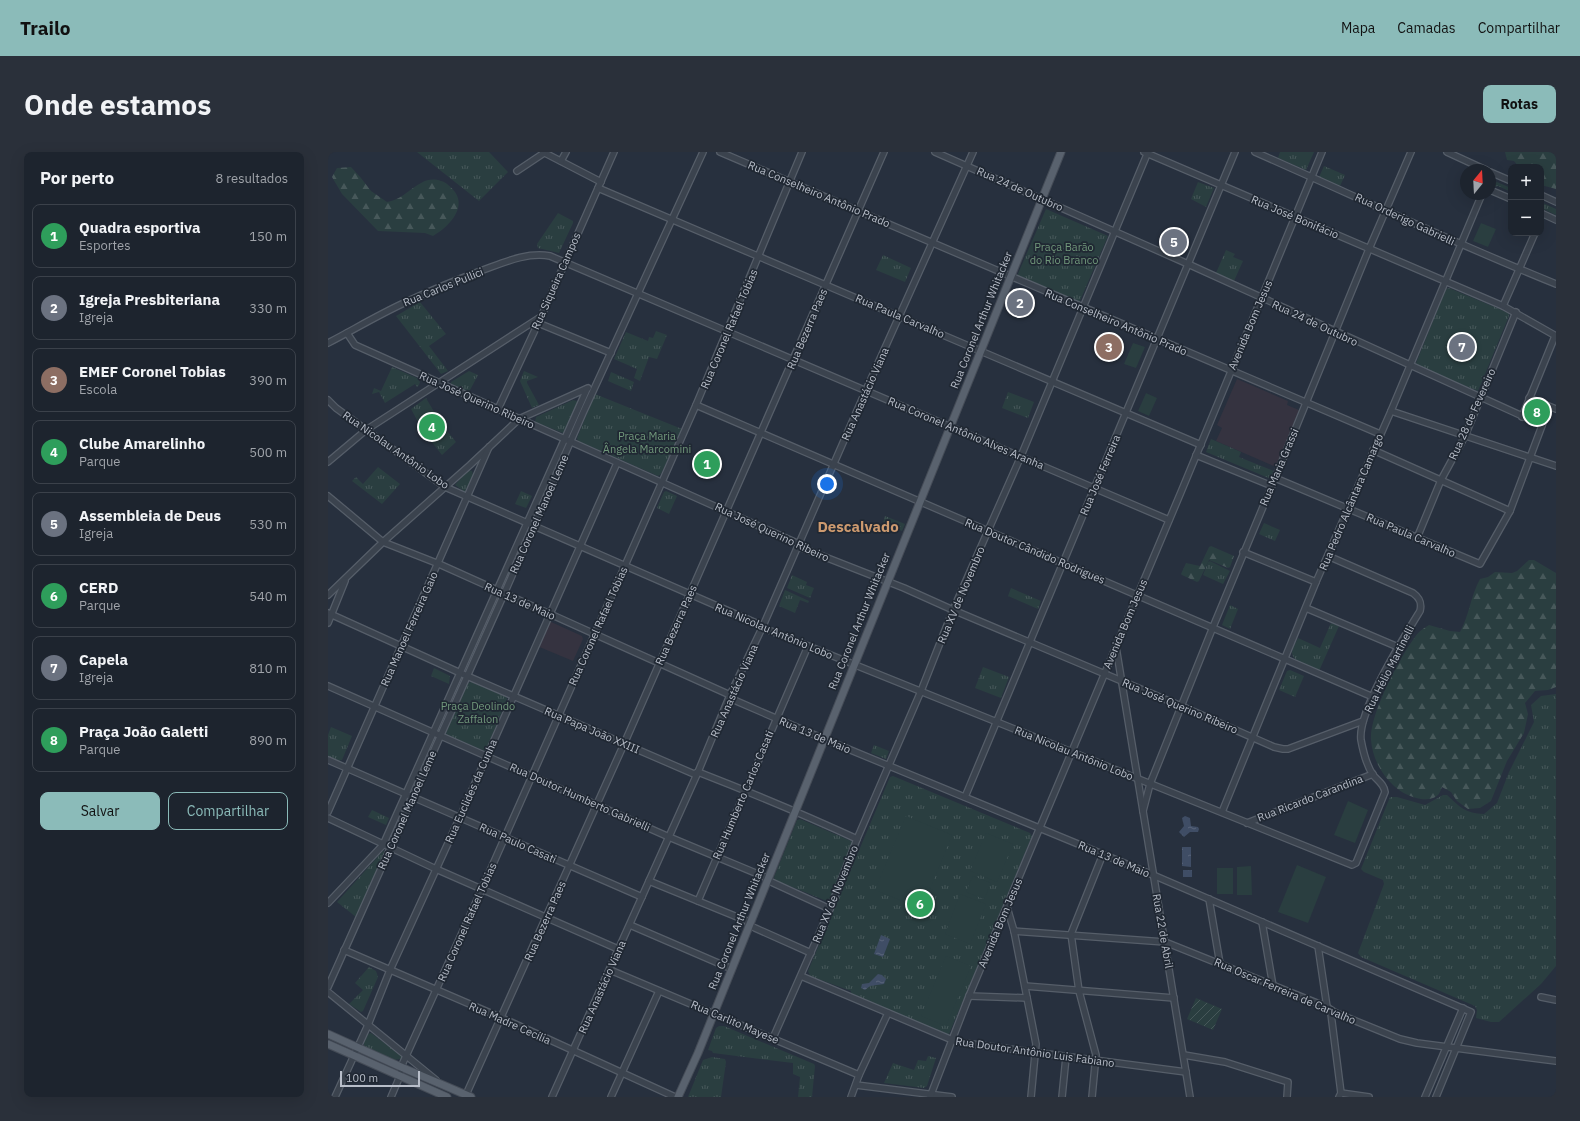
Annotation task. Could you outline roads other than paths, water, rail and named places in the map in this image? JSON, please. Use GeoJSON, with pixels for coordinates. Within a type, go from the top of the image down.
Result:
{"type":"FeatureCollection","features":[{"type":"Feature","properties":{"kind":"main road","name":"Rua Coronel Arthur Whitacker"},"geometry":{"type":"LineString","coordinates":[[677,1097],[714,1013],[750,925],[919,501],[1061,152]]}},
{"type":"Feature","properties":{"kind":"main road"},"geometry":{"type":"LineString","coordinates":[[328,1034],[468,1096]]}},
{"type":"Feature","properties":{"kind":"main road"},"geometry":{"type":"LineString","coordinates":[[328,1044],[447,1097]]}},
{"type":"Feature","properties":{"kind":"street"},"geometry":{"type":"LineString","coordinates":[[517,171],[543,152],[601,182]]}},
{"type":"Feature","properties":{"kind":"street"},"geometry":{"type":"LineString","coordinates":[[561,161],[566,152]]}},
{"type":"Feature","properties":{"kind":"street","name":"Rua Siqueira Campos"},"geometry":{"type":"LineString","coordinates":[[498,409],[614,152]]}},
{"type":"Feature","properties":{"kind":"street","name":"Rua Coronel Manoel Leme"},"geometry":{"type":"LineString","coordinates":[[328,903],[383,844],[459,672],[584,404],[596,385],[703,152]]}},
{"type":"Feature","properties":{"kind":"street","name":"Rua Conselheiro Antônio Prado"},"geometry":{"type":"LineString","coordinates":[[720,152],[1380,434]]}},
{"type":"Feature","properties":{"kind":"street","name":"Rua Coronel Rafael Tobias"},"geometry":{"type":"LineString","coordinates":[[391,1097],[400,1076],[401,1067],[482,889],[728,332],[802,152]]}},
{"type":"Feature","properties":{"kind":"street","name":"Rua Bezerra Paes"},"geometry":{"type":"LineString","coordinates":[[468,1096],[884,152]]}},
{"type":"Feature","properties":{"kind":"street","name":"Rua 24 de Outubro"},"geometry":{"type":"LineString","coordinates":[[935,152],[1042,198],[1542,426]]}},
{"type":"Feature","properties":{"kind":"street","name":"Rua Anastácio Viana"},"geometry":{"type":"LineString","coordinates":[[552,1097],[698,772],[730,695],[763,626],[972,152]]}},
{"type":"Feature","properties":{"kind":"street","name":"Rua José Bonifácio"},"geometry":{"type":"LineString","coordinates":[[1146,152],[1503,306],[1556,336]]}},
{"type":"Feature","properties":{"kind":"street","name":"Rua XV de Novembro"},"geometry":{"type":"LineString","coordinates":[[773,1038],[830,909],[857,839],[921,691],[953,610],[1021,456],[1146,152]]}},
{"type":"Feature","properties":{"kind":"street","name":"Rua José Ferreira"},"geometry":{"type":"LineString","coordinates":[[965,797],[1235,152]]}},
{"type":"Feature","properties":{"kind":"street","name":"Rua Orderigo Gabrielli"},"geometry":{"type":"LineString","coordinates":[[1255,152],[1386,209],[1460,244],[1556,284]]}},
{"type":"Feature","properties":{"kind":"street","name":"Avenida Bom Jesus"},"geometry":{"type":"LineString","coordinates":[[931,1096],[969,996],[1201,445],[1322,152]]}},
{"type":"Feature","properties":{"kind":"street","name":"Rua Maria Grassi"},"geometry":{"type":"LineString","coordinates":[[1143,812],[1150,784],[1213,627],[1334,332],[1411,152]]}},
{"type":"Feature","properties":{"kind":"street"},"geometry":{"type":"LineString","coordinates":[[1447,152],[1472,164]]}},
{"type":"Feature","properties":{"kind":"street"},"geometry":{"type":"LineString","coordinates":[[1496,175],[1508,181]]}},
{"type":"Feature","properties":{"kind":"street","name":"Rua Paula Carvalho"},"geometry":{"type":"LineString","coordinates":[[598,188],[1201,445]]}},
{"type":"Feature","properties":{"kind":"street"},"geometry":{"type":"LineString","coordinates":[[1496,193],[1508,198]]}},
{"type":"Feature","properties":{"kind":"street"},"geometry":{"type":"LineString","coordinates":[[1544,196],[1556,202]]}},
{"type":"Feature","properties":{"kind":"street","name":"Rua Pedro Alcântara Camargo"},"geometry":{"type":"LineString","coordinates":[[1222,812],[1316,582],[1391,411],[1479,200]]}},
{"type":"Feature","properties":{"kind":"street"},"geometry":{"type":"LineString","coordinates":[[1544,216],[1556,220]]}},
{"type":"Feature","properties":{"kind":"street"},"geometry":{"type":"LineString","coordinates":[[1503,306],[1534,236]]}},
{"type":"Feature","properties":{"kind":"street","name":"Rua Carlos Pullici"},"geometry":{"type":"LineString","coordinates":[[328,343],[404,303],[462,278],[516,258],[542,255],[565,262]]}},
{"type":"Feature","properties":{"kind":"street","name":"Rua Coronel Antônio Alves Aranha"},"geometry":{"type":"LineString","coordinates":[[565,262],[1095,487],[1169,520]]}},
{"type":"Feature","properties":{"kind":"street","name":"Rua 28 de Fevereiro"},"geometry":{"type":"LineString","coordinates":[[1417,538],[1441,480],[1465,436],[1516,312]]}},
{"type":"Feature","properties":{"kind":"street"},"geometry":{"type":"LineString","coordinates":[[328,462],[366,430],[439,382],[539,320],[611,353]]}},
{"type":"Feature","properties":{"kind":"street","name":"Rua José Querino Ribeiro"},"geometry":{"type":"LineString","coordinates":[[346,334],[355,345],[799,544],[802,548],[887,581],[1279,749],[1288,749],[1363,721]]}},
{"type":"Feature","properties":{"kind":"street"},"geometry":{"type":"LineString","coordinates":[[1522,417],[1556,336]]}},
{"type":"Feature","properties":{"kind":"street"},"geometry":{"type":"LineString","coordinates":[[328,595],[383,542],[470,465],[519,419],[596,385]]}},
{"type":"Feature","properties":{"kind":"street","name":"Rua Coronel Manoel Leme"},"geometry":{"type":"LineString","coordinates":[[584,404],[587,389]]}},
{"type":"Feature","properties":{"kind":"street"},"geometry":{"type":"LineString","coordinates":[[1530,398],[1556,410]]}},
{"type":"Feature","properties":{"kind":"street","name":"Rua Nicolau Antônio Lobo"},"geometry":{"type":"LineString","coordinates":[[328,400],[336,408],[445,487],[808,646],[1352,865]]}},
{"type":"Feature","properties":{"kind":"street","name":"Rua Doutor Cândido Rodrigues"},"geometry":{"type":"LineString","coordinates":[[696,405],[1213,627],[1284,660],[1373,697]]}},
{"type":"Feature","properties":{"kind":"street"},"geometry":{"type":"LineString","coordinates":[[1373,450],[1510,511],[1549,406]]}},
{"type":"Feature","properties":{"kind":"street"},"geometry":{"type":"LineString","coordinates":[[1391,411],[1556,466]]}},
{"type":"Feature","properties":{"kind":"street","name":"Rua Coronel Manoel Leme"},"geometry":{"type":"LineString","coordinates":[[328,987],[412,796],[534,526],[568,440]]}},
{"type":"Feature","properties":{"kind":"street","name":"Rua Manoel Ferreira Gaio"},"geometry":{"type":"LineString","coordinates":[[328,812],[489,447]]}},
{"type":"Feature","properties":{"kind":"street"},"geometry":{"type":"LineString","coordinates":[[1196,455],[1272,486]]}},
{"type":"Feature","properties":{"kind":"street","name":"Rua Euclides da Cunha"},"geometry":{"type":"LineString","coordinates":[[335,1097],[368,1025],[390,970],[460,817],[617,463]]}},
{"type":"Feature","properties":{"kind":"street"},"geometry":{"type":"LineString","coordinates":[[470,465],[480,470]]}},
{"type":"Feature","properties":{"kind":"street","name":"Rua Paula Carvalho"},"geometry":{"type":"LineString","coordinates":[[1275,478],[1480,564],[1510,511]]}},
{"type":"Feature","properties":{"kind":"street","name":"Rua 13 de Maio"},"geometry":{"type":"LineString","coordinates":[[328,496],[383,542],[438,564],[595,634],[730,695],[734,700],[824,739],[1153,875],[1472,1012],[1456,1048]]}},
{"type":"Feature","properties":{"kind":"street"},"geometry":{"type":"LineString","coordinates":[[1244,552],[1316,582]]}},
{"type":"Feature","properties":{"kind":"street","name":"Rua Hélio Martinelli"},"geometry":{"type":"LineString","coordinates":[[1328,556],[1413,593],[1420,600],[1421,606],[1420,611],[1398,647],[1373,697],[1363,721],[1361,740],[1364,753],[1373,774],[1384,787],[1385,792],[1356,864],[1352,865]]}},
{"type":"Feature","properties":{"kind":"street"},"geometry":{"type":"LineString","coordinates":[[328,623],[330,614],[346,579]]}},
{"type":"Feature","properties":{"kind":"street"},"geometry":{"type":"LineString","coordinates":[[1306,608],[1398,647]]}},
{"type":"Feature","properties":{"kind":"street","name":"Rua Papa João XXIII"},"geometry":{"type":"LineString","coordinates":[[330,614],[467,676],[514,695],[558,716],[694,774],[698,772],[745,790],[857,839]]}},
{"type":"Feature","properties":{"kind":"street","name":"Rua Humberto Carlos Casati"},"geometry":{"type":"LineString","coordinates":[[698,900],[808,646]]}},
{"type":"Feature","properties":{"kind":"street","name":"Rua 22 de Abril"},"geometry":{"type":"LineString","coordinates":[[1116,646],[1190,1097]]}},
{"type":"Feature","properties":{"kind":"street","name":"Rua Doutor Humberto Gabrielli"},"geometry":{"type":"LineString","coordinates":[[328,686],[669,836],[765,876],[767,880],[830,909]]}},
{"type":"Feature","properties":{"kind":"street","name":"Rua Paulo Casati"},"geometry":{"type":"LineString","coordinates":[[328,760],[642,897]]}},
{"type":"Feature","properties":{"kind":"street","name":"Rua Ricardo Carandina"},"geometry":{"type":"LineString","coordinates":[[1247,823],[1373,774]]}},
{"type":"Feature","properties":{"kind":"street"},"geometry":{"type":"LineString","coordinates":[[328,818],[436,869],[618,949]]}},
{"type":"Feature","properties":{"kind":"street"},"geometry":{"type":"LineString","coordinates":[[1092,1097],[1096,1055],[1079,991],[1071,934],[1103,854]]}},
{"type":"Feature","properties":{"kind":"street"},"geometry":{"type":"LineString","coordinates":[[649,881],[747,921],[750,925],[811,953]]}},
{"type":"Feature","properties":{"kind":"street"},"geometry":{"type":"LineString","coordinates":[[1209,899],[1220,964]]}},
{"type":"Feature","properties":{"kind":"street"},"geometry":{"type":"LineString","coordinates":[[1007,907],[1014,931],[1036,1044],[1031,1097]]}},
{"type":"Feature","properties":{"kind":"street"},"geometry":{"type":"LineString","coordinates":[[1262,922],[1273,986]]}},
{"type":"Feature","properties":{"kind":"street"},"geometry":{"type":"LineString","coordinates":[[630,925],[732,969]]}},
{"type":"Feature","properties":{"kind":"street","name":"Rua Oscar Ferreira de Carvalho"},"geometry":{"type":"LineString","coordinates":[[1014,931],[1165,942],[1327,1007],[1336,1013],[1400,1039],[1417,1043],[1556,1060]]}},
{"type":"Feature","properties":{"kind":"street"},"geometry":{"type":"LineString","coordinates":[[1318,946],[1327,1007],[1331,1014],[1340,1095],[1369,1097]]}},
{"type":"Feature","properties":{"kind":"street","name":"Rua Madre Cecília"},"geometry":{"type":"LineString","coordinates":[[344,950],[502,1018],[677,1097]]}},
{"type":"Feature","properties":{"kind":"street","name":"Rua Carlito Mayese"},"geometry":{"type":"LineString","coordinates":[[610,970],[859,1075]]}},
{"type":"Feature","properties":{"kind":"street","name":"Rua Doutor Antônio Luis Fabiano"},"geometry":{"type":"LineString","coordinates":[[801,976],[957,1042],[1036,1054],[1186,1072]]}},
{"type":"Feature","properties":{"kind":"street"},"geometry":{"type":"LineString","coordinates":[[1025,986],[1174,998]]}},
{"type":"Feature","properties":{"kind":"street"},"geometry":{"type":"LineString","coordinates":[[611,1097],[659,991]]}},
{"type":"Feature","properties":{"kind":"street"},"geometry":{"type":"LineString","coordinates":[[328,992],[442,1084]]}},
{"type":"Feature","properties":{"kind":"street"},"geometry":{"type":"LineString","coordinates":[[969,996],[1028,998]]}},
{"type":"Feature","properties":{"kind":"street"},"geometry":{"type":"LineString","coordinates":[[1541,997],[1556,1000]]}},
{"type":"Feature","properties":{"kind":"street"},"geometry":{"type":"LineString","coordinates":[[1425,1097],[1463,1008]]}},
{"type":"Feature","properties":{"kind":"street"},"geometry":{"type":"LineString","coordinates":[[850,1097],[888,1013]]}},
{"type":"Feature","properties":{"kind":"street"},"geometry":{"type":"LineString","coordinates":[[1436,1097],[1456,1048]]}},
{"type":"Feature","properties":{"kind":"street"},"geometry":{"type":"LineString","coordinates":[[1184,1055],[1225,1062],[1288,1082],[1287,1097]]}},
{"type":"Feature","properties":{"kind":"street"},"geometry":{"type":"LineString","coordinates":[[1062,1097],[1066,1057]]}},
{"type":"Feature","properties":{"kind":"street"},"geometry":{"type":"LineString","coordinates":[[856,1085],[931,1096],[952,1097]]}},
{"type":"Feature","properties":{"kind":"water"},"geometry":{"type":"Polygon","coordinates":[[[1185,816],[1190,818],[1191,826],[1198,827],[1199,829],[1198,832],[1190,832],[1184,837],[1179,832],[1184,826],[1182,818],[1185,816]]]}},
{"type":"Feature","properties":{"kind":"water"},"geometry":{"type":"Polygon","coordinates":[[[1182,847],[1191,847],[1191,867],[1182,866],[1182,847]]]}},
{"type":"Feature","properties":{"kind":"water"},"geometry":{"type":"Polygon","coordinates":[[[1183,870],[1192,870],[1192,877],[1183,877],[1183,870]]]}},
{"type":"Feature","properties":{"kind":"water"},"geometry":{"type":"Polygon","coordinates":[[[881,935],[890,939],[883,957],[874,954],[881,935]]]}},
{"type":"Feature","properties":{"kind":"water"},"geometry":{"type":"Polygon","coordinates":[[[878,974],[882,975],[886,979],[884,984],[870,986],[865,990],[861,988],[862,984],[869,983],[878,974]]]}},
{"type":"Feature","properties":{"kind":"place","name":"Assembleia de Deus"},"geometry":{"type":"Point","coordinates":[1174,242]}},
{"type":"Feature","properties":{"kind":"place","name":"Igreja Presbiteriana"},"geometry":{"type":"Point","coordinates":[1020,303]}},
{"type":"Feature","properties":{"kind":"place","name":"EMEF Coronel Tobias"},"geometry":{"type":"Point","coordinates":[1109,347]}},
{"type":"Feature","properties":{"kind":"place","name":"Capela"},"geometry":{"type":"Point","coordinates":[1462,347]}},
{"type":"Feature","properties":{"kind":"place","name":"Praça João Galetti"},"geometry":{"type":"Point","coordinates":[1537,412]}},
{"type":"Feature","properties":{"kind":"place","name":"Clube Amarelinho"},"geometry":{"type":"Point","coordinates":[432,427]}},
{"type":"Feature","properties":{"kind":"place","name":"Quadra esportiva"},"geometry":{"type":"Point","coordinates":[707,464]}},
{"type":"Feature","properties":{"kind":"place","name":"CERD"},"geometry":{"type":"Point","coordinates":[920,904]}},
{"type":"Feature","properties":{"kind":"district","name":"Descalvado"},"geometry":{"type":"Point","coordinates":[858,526]}},
{"type":"Feature","properties":{"kind":"park label","name":"Praça Barão do Rio Branco"},"geometry":{"type":"Point","coordinates":[1064,253]}},
{"type":"Feature","properties":{"kind":"park label","name":"Praça Maria Ângela Marcomini"},"geometry":{"type":"Point","coordinates":[647,442]}},
{"type":"Feature","properties":{"kind":"park label","name":"Praça Deolindo Zaffalon"},"geometry":{"type":"Point","coordinates":[478,712]}}]}
